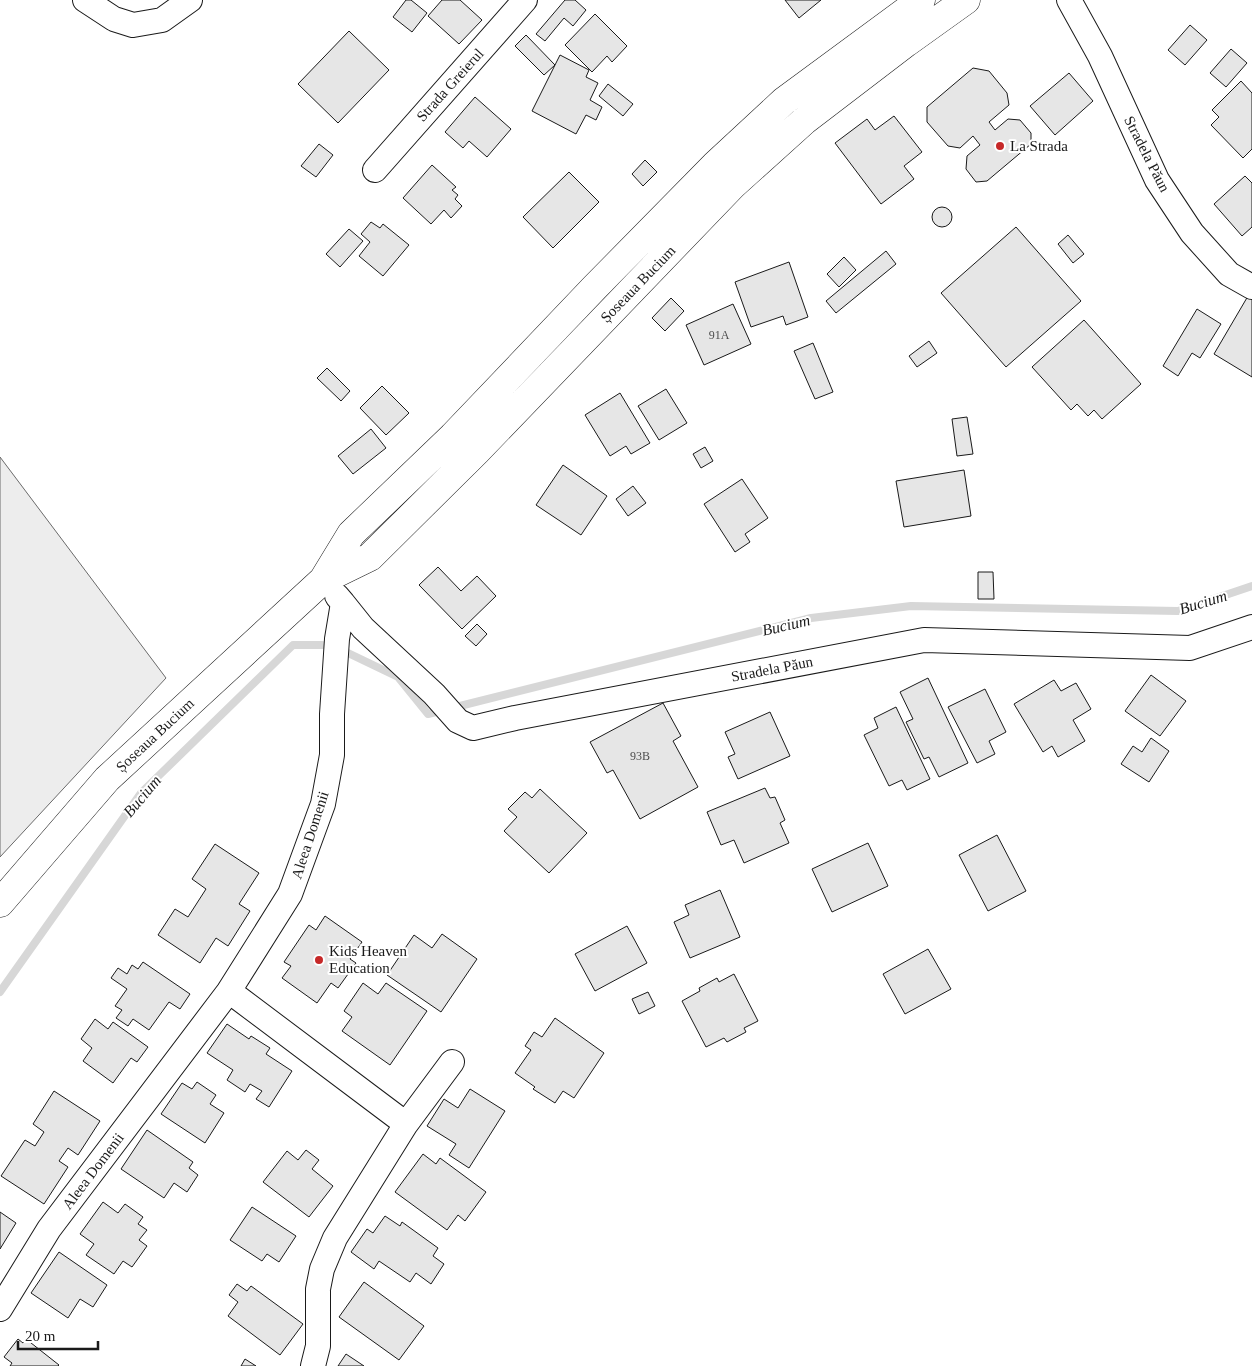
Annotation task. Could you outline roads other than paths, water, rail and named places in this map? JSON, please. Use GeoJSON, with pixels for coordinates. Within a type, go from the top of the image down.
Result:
{"type":"FeatureCollection","features":[{"type":"Feature","properties":{"kind":"main road","name":"Șoseaua Bucium"},"geometry":{"type":"LineString","coordinates":[[0,903],[107,779],[322,580],[351,534],[453,436],[715,165],[784,101],[921,0]]}},
{"type":"Feature","properties":{"kind":"main road","name":"Șoseaua Bucium"},"geometry":{"type":"LineString","coordinates":[[322,580],[370,557],[477,451],[734,185],[804,121],[966,0]]}},
{"type":"Feature","properties":{"kind":"street"},"geometry":{"type":"LineString","coordinates":[[85,0],[114,20],[133,26],[162,20],[190,0]]}},
{"type":"Feature","properties":{"kind":"street","name":"Strada Greierul"},"geometry":{"type":"LineString","coordinates":[[375,170],[525,0]]}},
{"type":"Feature","properties":{"kind":"street","name":"Stradela Păun"},"geometry":{"type":"LineString","coordinates":[[1069,0],[1100,56],[1157,180],[1192,233],[1229,274],[1252,287]]}},
{"type":"Feature","properties":{"kind":"street"},"geometry":{"type":"LineString","coordinates":[[322,580],[343,603]]}},
{"type":"Feature","properties":{"kind":"street","name":"Stradela Păun"},"geometry":{"type":"LineString","coordinates":[[343,603],[364,628],[434,694],[458,720],[473,728],[515,718],[924,640],[1190,648],[1252,626]]}},
{"type":"Feature","properties":{"kind":"street","name":"Aleea Domenii"},"geometry":{"type":"LineString","coordinates":[[0,1309],[49,1229],[230,991],[290,894],[323,804],[332,755],[332,714],[337,639],[343,603]]}},
{"type":"Feature","properties":{"kind":"street"},"geometry":{"type":"LineString","coordinates":[[230,991],[406,1124]]}},
{"type":"Feature","properties":{"kind":"street"},"geometry":{"type":"LineString","coordinates":[[313,1366],[318,1346],[318,1289],[322,1269],[335,1238],[406,1124],[452,1062]]}},
{"type":"Feature","properties":{"kind":"waterway","name":"Bucium"},"geometry":{"type":"LineString","coordinates":[[348,653],[398,677],[428,714],[811,618],[911,606],[1178,611],[1252,586]]}},
{"type":"Feature","properties":{"kind":"waterway","name":"Bucium"},"geometry":{"type":"LineString","coordinates":[[0,992],[141,793],[293,645],[322,645]]}},
{"type":"Feature","properties":{"kind":"place","name":"La Strada"},"geometry":{"type":"Point","coordinates":[1000,146]}},
{"type":"Feature","properties":{"kind":"place","name":"Kids Heaven Education"},"geometry":{"type":"Point","coordinates":[319,960]}}]}
